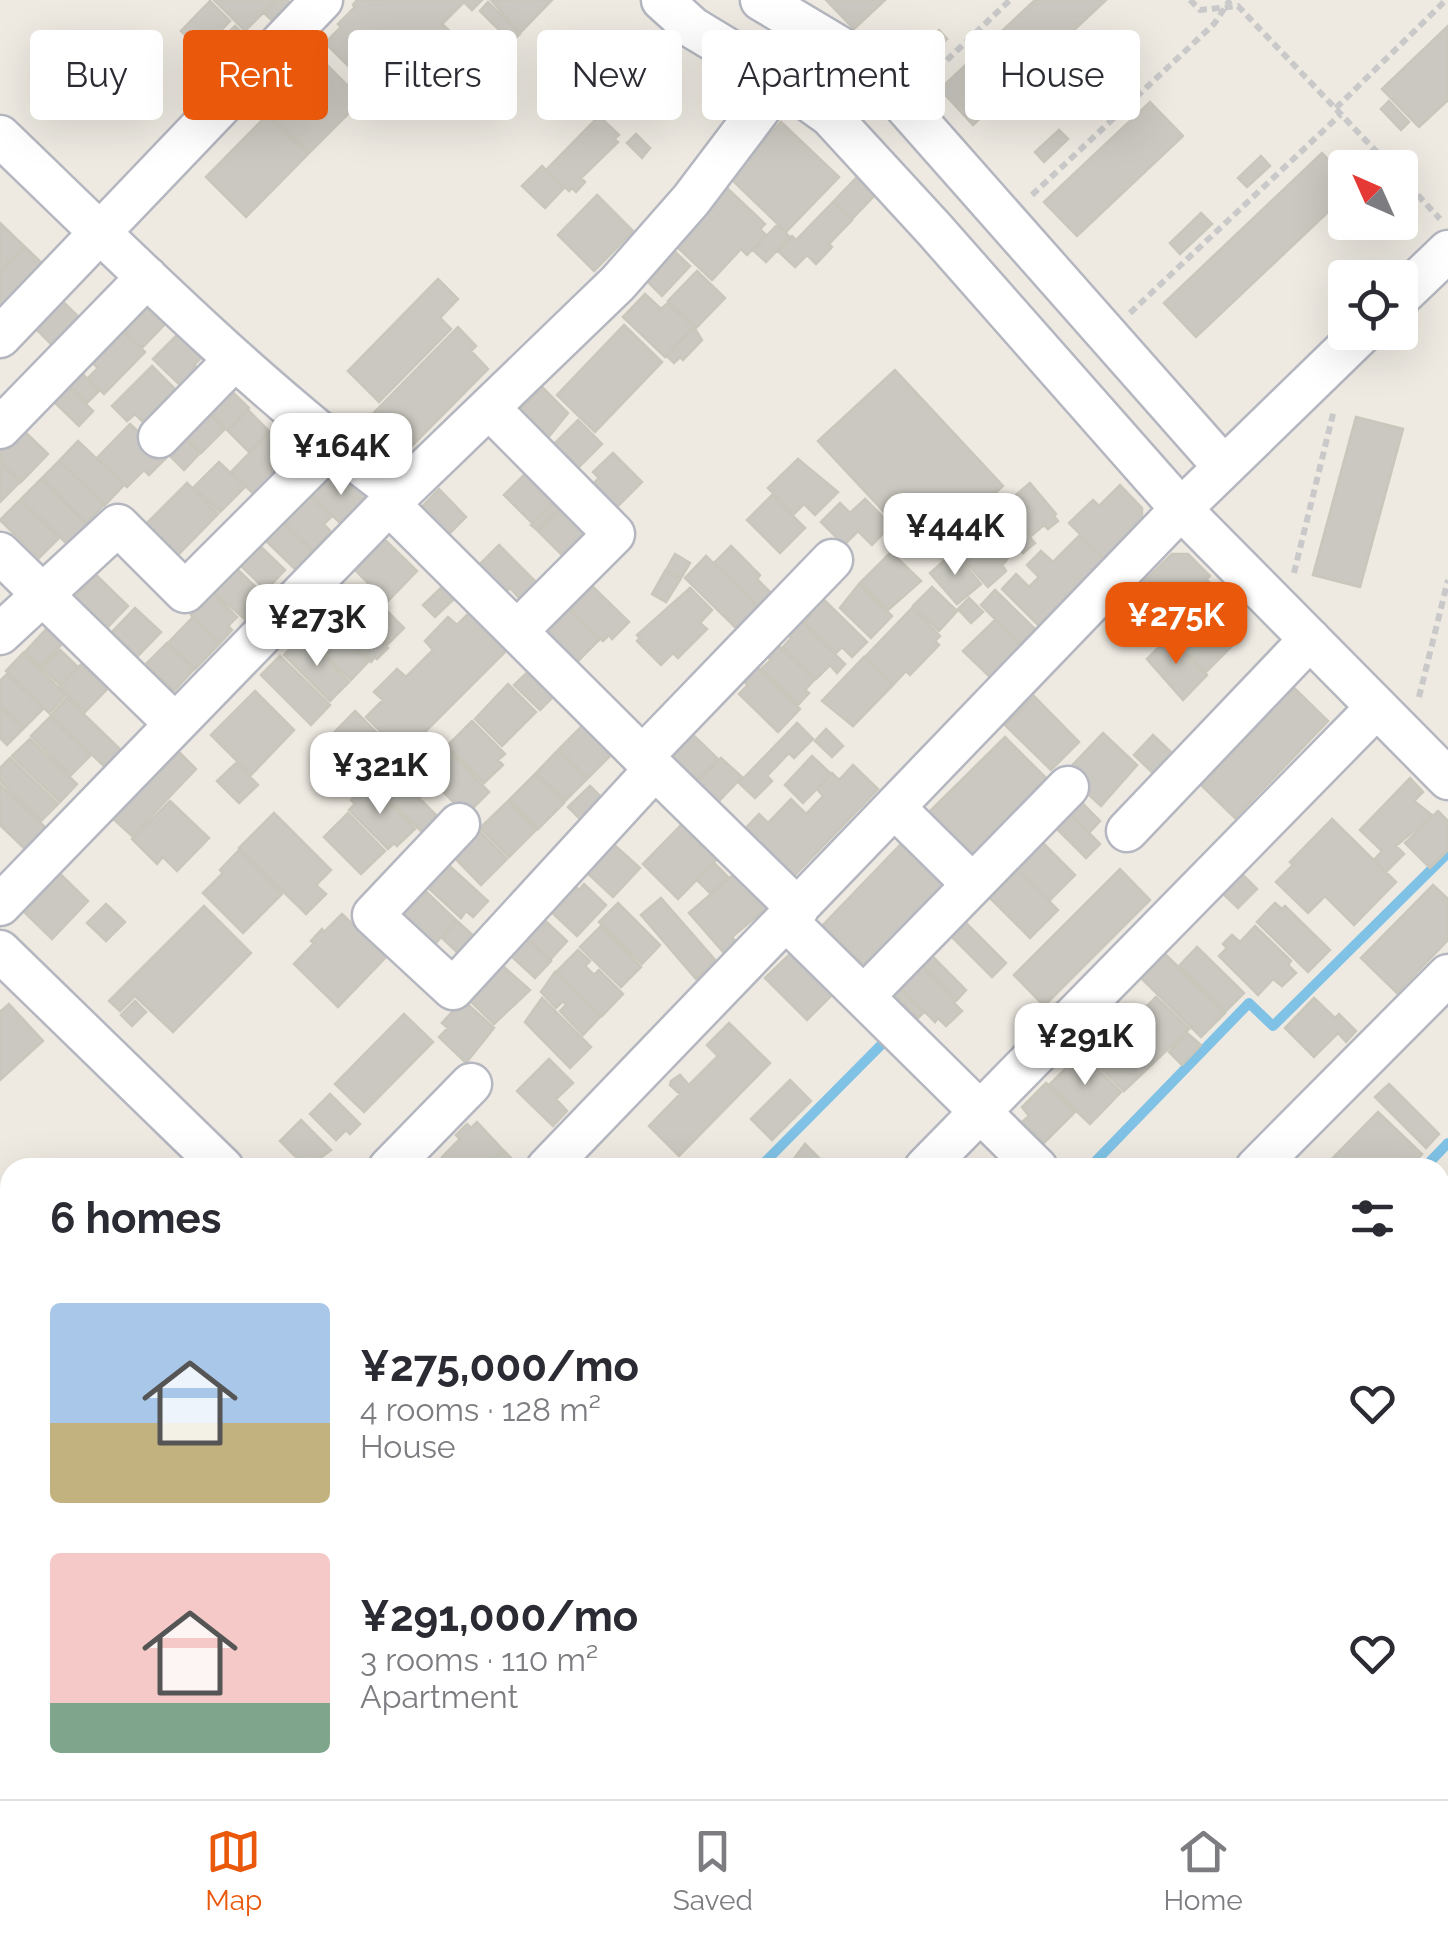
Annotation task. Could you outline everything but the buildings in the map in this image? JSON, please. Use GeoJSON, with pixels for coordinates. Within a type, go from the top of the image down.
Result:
{"type":"FeatureCollection","features":[{"type":"Feature","properties":{"kind":"street"},"geometry":{"type":"LineString","coordinates":[[0,337],[322,0]]}},
{"type":"Feature","properties":{"kind":"street"},"geometry":{"type":"LineString","coordinates":[[662,0],[703,14]]}},
{"type":"Feature","properties":{"kind":"street"},"geometry":{"type":"LineString","coordinates":[[761,0],[811,30]]}},
{"type":"Feature","properties":{"kind":"street"},"geometry":{"type":"LineString","coordinates":[[0,905],[394,499],[629,270],[691,200],[752,120]]}},
{"type":"Feature","properties":{"kind":"street"},"geometry":{"type":"LineString","coordinates":[[834,120],[1181,508],[1310,639],[1390,698],[1448,779]]}},
{"type":"Feature","properties":{"kind":"street"},"geometry":{"type":"LineString","coordinates":[[918,120],[1224,467]]}},
{"type":"Feature","properties":{"kind":"street"},"geometry":{"type":"LineString","coordinates":[[0,136],[235,359],[394,499],[793,915],[864,996],[1028,1158]]}},
{"type":"Feature","properties":{"kind":"street"},"geometry":{"type":"LineString","coordinates":[[956,254],[1003,217]]}},
{"type":"Feature","properties":{"kind":"street"},"geometry":{"type":"LineString","coordinates":[[1418,280],[1448,251]]}},
{"type":"Feature","properties":{"kind":"street"},"geometry":{"type":"LineString","coordinates":[[0,428],[148,277]]}},
{"type":"Feature","properties":{"kind":"street"},"geometry":{"type":"LineString","coordinates":[[556,1158],[1181,508],[1344,350]]}},
{"type":"Feature","properties":{"kind":"street"},"geometry":{"type":"LineString","coordinates":[[159,437],[235,359]]}},
{"type":"Feature","properties":{"kind":"street"},"geometry":{"type":"LineString","coordinates":[[489,408],[614,534],[517,631]]}},
{"type":"Feature","properties":{"kind":"street"},"geometry":{"type":"LineString","coordinates":[[0,634],[129,514],[185,592],[332,444]]}},
{"type":"Feature","properties":{"kind":"street"},"geometry":{"type":"LineString","coordinates":[[0,553],[174,723]]}},
{"type":"Feature","properties":{"kind":"street"},"geometry":{"type":"LineString","coordinates":[[459,824],[372,915],[453,990],[649,763],[832,560]]}},
{"type":"Feature","properties":{"kind":"street"},"geometry":{"type":"LineString","coordinates":[[1127,831],[1310,639]]}},
{"type":"Feature","properties":{"kind":"street"},"geometry":{"type":"LineString","coordinates":[[935,1158],[1390,698]]}},
{"type":"Feature","properties":{"kind":"street"},"geometry":{"type":"LineString","coordinates":[[864,996],[1068,786]]}},
{"type":"Feature","properties":{"kind":"street"},"geometry":{"type":"LineString","coordinates":[[895,808],[972,884]]}},
{"type":"Feature","properties":{"kind":"street"},"geometry":{"type":"LineString","coordinates":[[7,972],[212,1158]]}},
{"type":"Feature","properties":{"kind":"street"},"geometry":{"type":"LineString","coordinates":[[1266,1158],[1448,974]]}},
{"type":"Feature","properties":{"kind":"street"},"geometry":{"type":"LineString","coordinates":[[398,1158],[471,1084]]}},
{"type":"Feature","properties":{"kind":"path"},"geometry":{"type":"LineString","coordinates":[[945,61],[1010,0]]}},
{"type":"Feature","properties":{"kind":"path"},"geometry":{"type":"LineString","coordinates":[[1190,0],[1200,10],[1228,3],[1238,6],[1375,150]]}},
{"type":"Feature","properties":{"kind":"path"},"geometry":{"type":"LineString","coordinates":[[1108,335],[1446,0]]}},
{"type":"Feature","properties":{"kind":"path"},"geometry":{"type":"LineString","coordinates":[[1003,217],[1214,24],[1228,3]]}},
{"type":"Feature","properties":{"kind":"path"},"geometry":{"type":"LineString","coordinates":[[1418,195],[1448,227]]}},
{"type":"Feature","properties":{"kind":"path"},"geometry":{"type":"LineString","coordinates":[[1280,567],[1293,579],[1338,392]]}},
{"type":"Feature","properties":{"kind":"path"},"geometry":{"type":"LineString","coordinates":[[1390,698],[1417,704],[1448,580]]}},
{"type":"Feature","properties":{"kind":"waterway"},"geometry":{"type":"LineString","coordinates":[[1099,1158],[1249,1003],[1273,1026],[1448,853]]}},
{"type":"Feature","properties":{"kind":"waterway"},"geometry":{"type":"LineString","coordinates":[[769,1158],[882,1044]]}},
{"type":"Feature","properties":{"kind":"waterway"},"geometry":{"type":"LineString","coordinates":[[1434,1158],[1448,1143]]}}]}
